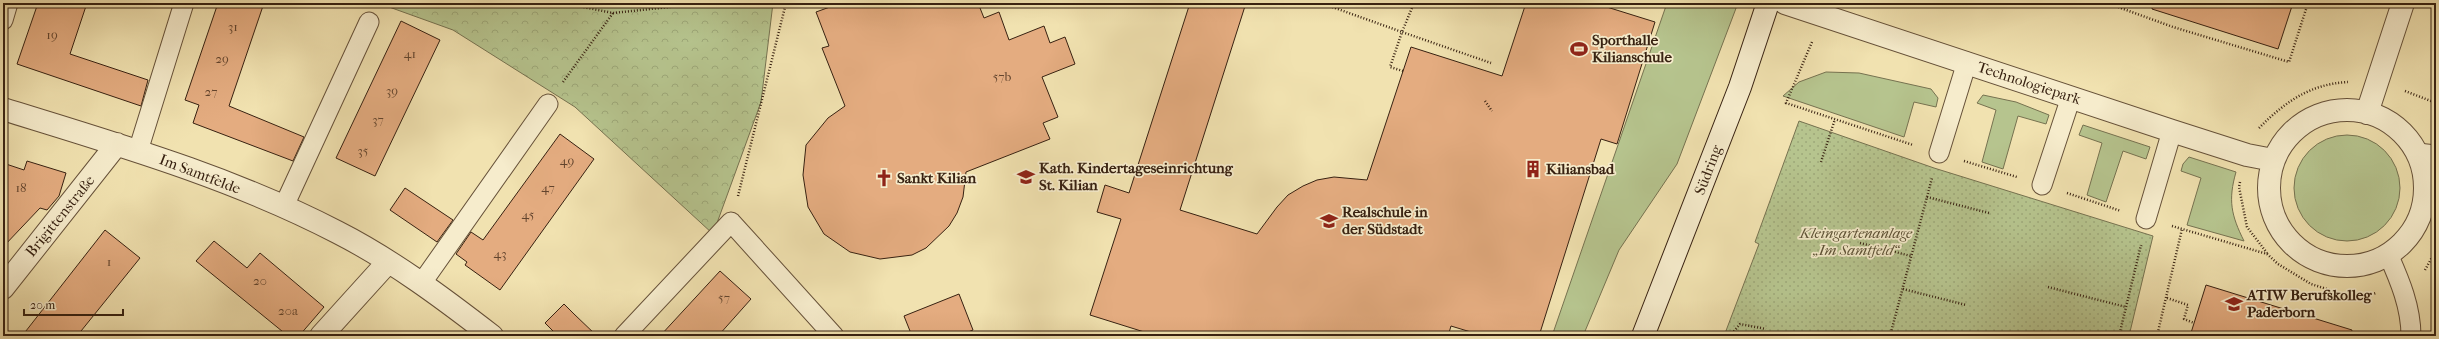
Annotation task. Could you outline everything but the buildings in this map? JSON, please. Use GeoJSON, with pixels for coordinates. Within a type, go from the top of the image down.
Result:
{"type":"FeatureCollection","features":[{"type":"Feature","properties":{"kind":"street","name":"Südring"},"geometry":{"type":"LineString","coordinates":[[1643,336],[1740,87],[1768,3]]}},
{"type":"Feature","properties":{"kind":"street","name":"Technologiepark"},"geometry":{"type":"LineString","coordinates":[[1785,3],[1822,17],[1967,62],[2172,132],[2247,155],[2273,160]]}},
{"type":"Feature","properties":{"kind":"street"},"geometry":{"type":"LineString","coordinates":[[2367,113],[2404,3]]}},
{"type":"Feature","properties":{"kind":"street","name":"Im Samtfelde"},"geometry":{"type":"LineString","coordinates":[[3,109],[183,166],[284,206],[337,232],[388,262],[421,284],[492,336]]}},
{"type":"Feature","properties":{"kind":"street"},"geometry":{"type":"LineString","coordinates":[[2353,110],[2367,113],[2391,123],[2427,154],[2424,173],[2426,193],[2421,213],[2412,232],[2399,248],[2382,259],[2362,265],[2341,267],[2321,263],[2302,253],[2287,239],[2275,222],[2269,202],[2268,181],[2273,160],[2283,143],[2296,128],[2314,117],[2333,111],[2353,110]]}},
{"type":"Feature","properties":{"kind":"street","name":"Brigittenstraße"},"geometry":{"type":"LineString","coordinates":[[3,288],[117,144]]}},
{"type":"Feature","properties":{"kind":"street"},"geometry":{"type":"LineString","coordinates":[[321,336],[388,262]]}},
{"type":"Feature","properties":{"kind":"lane"},"geometry":{"type":"LineString","coordinates":[[3,20],[8,3]]}},
{"type":"Feature","properties":{"kind":"lane"},"geometry":{"type":"LineString","coordinates":[[138,151],[184,3]]}},
{"type":"Feature","properties":{"kind":"lane"},"geometry":{"type":"LineString","coordinates":[[284,206],[369,22]]}},
{"type":"Feature","properties":{"kind":"lane"},"geometry":{"type":"LineString","coordinates":[[1939,153],[1967,62]]}},
{"type":"Feature","properties":{"kind":"lane"},"geometry":{"type":"LineString","coordinates":[[2042,185],[2071,97]]}},
{"type":"Feature","properties":{"kind":"lane"},"geometry":{"type":"LineString","coordinates":[[421,284],[548,104]]}},
{"type":"Feature","properties":{"kind":"lane"},"geometry":{"type":"LineString","coordinates":[[2146,219],[2172,132]]}},
{"type":"Feature","properties":{"kind":"lane"},"geometry":{"type":"LineString","coordinates":[[624,336],[731,222],[834,336]]}},
{"type":"Feature","properties":{"kind":"lane"},"geometry":{"type":"LineString","coordinates":[[2388,254],[2402,284],[2411,324],[2411,336]]}},
{"type":"Feature","properties":{"kind":"path"},"geometry":{"type":"LineString","coordinates":[[563,3],[613,13],[707,3]]}},
{"type":"Feature","properties":{"kind":"path"},"geometry":{"type":"LineString","coordinates":[[731,222],[786,3]]}},
{"type":"Feature","properties":{"kind":"path"},"geometry":{"type":"LineString","coordinates":[[1321,3],[1491,63]]}},
{"type":"Feature","properties":{"kind":"path"},"geometry":{"type":"LineString","coordinates":[[1403,71],[1390,67],[1414,3]]}},
{"type":"Feature","properties":{"kind":"path"},"geometry":{"type":"LineString","coordinates":[[2107,3],[2173,27],[2289,62],[2308,3]]}},
{"type":"Feature","properties":{"kind":"path"},"geometry":{"type":"LineString","coordinates":[[548,104],[613,13]]}},
{"type":"Feature","properties":{"kind":"path"},"geometry":{"type":"LineString","coordinates":[[1822,17],[1786,103],[2146,219],[2267,254]]}},
{"type":"Feature","properties":{"kind":"path"},"geometry":{"type":"LineString","coordinates":[[2402,284],[2358,299],[2311,284],[2278,264],[2267,254],[2247,227],[2239,187],[2247,155],[2259,128],[2278,109],[2312,88],[2343,82],[2378,81],[2436,103]]}},
{"type":"Feature","properties":{"kind":"path"},"geometry":{"type":"LineString","coordinates":[[1485,101],[1492,111]]}},
{"type":"Feature","properties":{"kind":"path"},"geometry":{"type":"LineString","coordinates":[[1821,162],[1835,119]]}},
{"type":"Feature","properties":{"kind":"path"},"geometry":{"type":"LineString","coordinates":[[1890,336],[1939,153]]}},
{"type":"Feature","properties":{"kind":"path"},"geometry":{"type":"LineString","coordinates":[[1927,197],[1989,213]]}},
{"type":"Feature","properties":{"kind":"path"},"geometry":{"type":"LineString","coordinates":[[2119,336],[2146,219]]}},
{"type":"Feature","properties":{"kind":"path"},"geometry":{"type":"LineString","coordinates":[[2157,336],[2182,229]]}},
{"type":"Feature","properties":{"kind":"path"},"geometry":{"type":"LineString","coordinates":[[1860,242],[1912,256]]}},
{"type":"Feature","properties":{"kind":"path"},"geometry":{"type":"LineString","coordinates":[[2048,287],[2126,307]]}},
{"type":"Feature","properties":{"kind":"path"},"geometry":{"type":"LineString","coordinates":[[1903,289],[1966,305]]}},
{"type":"Feature","properties":{"kind":"path"},"geometry":{"type":"LineString","coordinates":[[2167,298],[2188,305],[2184,319],[2194,323]]}},
{"type":"Feature","properties":{"kind":"path"},"geometry":{"type":"LineString","coordinates":[[1730,336],[1740,324],[1766,329]]}},
{"type":"Feature","properties":{"kind":"green space"},"geometry":{"type":"Polygon","coordinates":[[[378,3],[773,3],[761,102],[713,234],[575,107],[453,30],[378,3]]]}},
{"type":"Feature","properties":{"kind":"green space"},"geometry":{"type":"Polygon","coordinates":[[[1667,3],[1738,3],[1677,164],[1619,250],[1583,336],[1552,336],[1667,3]]]}},
{"type":"Feature","properties":{"kind":"green space"},"geometry":{"type":"Polygon","coordinates":[[[1826,72],[1859,73],[1931,89],[1938,98],[1936,107],[1914,102],[1904,137],[1783,96],[1799,82],[1826,72]]]}},
{"type":"Feature","properties":{"kind":"green space"},"geometry":{"type":"Polygon","coordinates":[[[1983,95],[2016,102],[2049,115],[2046,124],[2018,116],[2003,169],[1982,162],[1996,110],[1977,103],[1983,95]]]}},
{"type":"Feature","properties":{"kind":"green space","name":"Kleingartenanlage „Im Samtfeld“"},"geometry":{"type":"Polygon","coordinates":[[[1799,121],[1934,168],[2153,236],[2129,336],[1724,336],[1759,244],[1755,242],[1799,121]]]}},
{"type":"Feature","properties":{"kind":"green space"},"geometry":{"type":"Polygon","coordinates":[[[2083,125],[2150,147],[2146,159],[2123,151],[2106,202],[2087,195],[2102,143],[2079,135],[2083,125]]]}},
{"type":"Feature","properties":{"kind":"green space"},"geometry":{"type":"Polygon","coordinates":[[[2347,135],[2367,139],[2385,150],[2396,168],[2400,188],[2396,208],[2385,226],[2367,237],[2347,241],[2327,237],[2309,226],[2298,208],[2294,188],[2298,168],[2309,150],[2327,139],[2347,135]]]}},
{"type":"Feature","properties":{"kind":"green space"},"geometry":{"type":"Polygon","coordinates":[[[2189,157],[2236,172],[2232,191],[2232,207],[2236,223],[2244,241],[2187,225],[2201,178],[2181,171],[2183,164],[2189,157]]]}},
{"type":"Feature","properties":{"kind":"place","name":"Sporthalle Kilianschule"},"geometry":{"type":"Point","coordinates":[1579,49]}},
{"type":"Feature","properties":{"kind":"place","name":"Kiliansbad"},"geometry":{"type":"Point","coordinates":[1533,169]}},
{"type":"Feature","properties":{"kind":"place","name":"Kath. Kindertageseinrichtung St. Kilian"},"geometry":{"type":"Point","coordinates":[1026,177]}},
{"type":"Feature","properties":{"kind":"place","name":"Sankt Kilian"},"geometry":{"type":"Point","coordinates":[884,178]}},
{"type":"Feature","properties":{"kind":"place","name":"Realschule in der Südstadt"},"geometry":{"type":"Point","coordinates":[1329,221]}},
{"type":"Feature","properties":{"kind":"place","name":"ATIW Berufskolleg Paderborn"},"geometry":{"type":"Point","coordinates":[2234,304]}}]}
